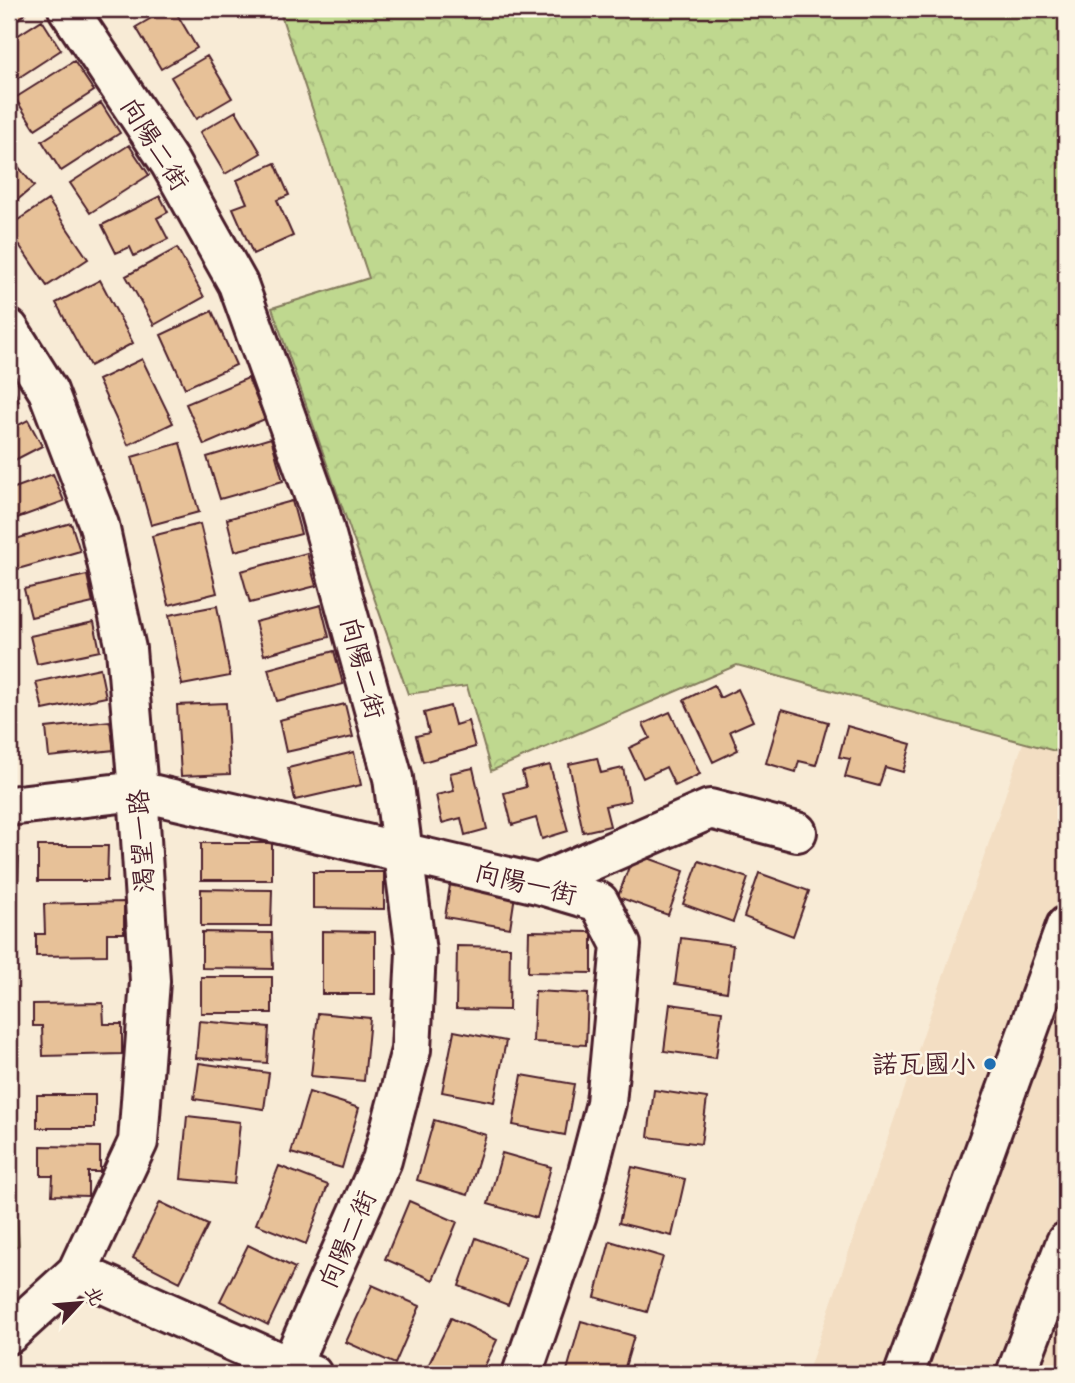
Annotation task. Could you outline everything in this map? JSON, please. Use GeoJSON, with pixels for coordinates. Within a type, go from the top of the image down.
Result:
{"type":"FeatureCollection","features":[{"type":"Feature","properties":{"kind":"street","name":"向陽二街"},"geometry":{"type":"LineString","coordinates":[[68,9],[170,163],[239,284],[318,506],[394,778],[416,952],[411,1049],[382,1160],[301,1370]]}},
{"type":"Feature","properties":{"kind":"street","name":"渴望一路"},"geometry":{"type":"LineString","coordinates":[[9,329],[48,391],[99,525],[126,649],[150,981],[138,1142],[77,1272],[9,1334]]}},
{"type":"Feature","properties":{"kind":"street","name":"向陽一街"},"geometry":{"type":"LineString","coordinates":[[9,806],[138,791],[538,884],[599,902],[621,945],[606,1103],[577,1214],[522,1374]]}},
{"type":"Feature","properties":{"kind":"street"},"geometry":{"type":"LineString","coordinates":[[538,884],[710,809],[797,832]]}},
{"type":"Feature","properties":{"kind":"street"},"geometry":{"type":"LineString","coordinates":[[904,1374],[1066,926]]}},
{"type":"Feature","properties":{"kind":"street"},"geometry":{"type":"LineString","coordinates":[[1016,1374],[1066,1242]]}},
{"type":"Feature","properties":{"kind":"street"},"geometry":{"type":"LineString","coordinates":[[77,1272],[301,1370]]}},
{"type":"Feature","properties":{"kind":"shaded area","name":"諾瓦國小"},"geometry":{"type":"Polygon","coordinates":[[[1023,743],[1066,754],[1066,1374],[807,1374],[1023,743]]]}},
{"type":"Feature","properties":{"kind":"green space"},"geometry":{"type":"Polygon","coordinates":[[[279,9],[1066,9],[1066,754],[737,665],[491,771],[467,686],[408,694],[272,308],[369,278],[279,9]]]}},
{"type":"Feature","properties":{"kind":"green space"},"geometry":{"type":"Polygon","coordinates":[[[9,1115],[19,1245],[9,1250],[9,1115]]]}},
{"type":"Feature","properties":{"kind":"building"},"geometry":{"type":"Polygon","coordinates":[[[9,9],[21,9],[25,14],[9,25],[9,9]]]}},
{"type":"Feature","properties":{"kind":"building"},"geometry":{"type":"Polygon","coordinates":[[[167,9],[174,9],[197,48],[161,69],[136,27],[167,9]]]}},
{"type":"Feature","properties":{"kind":"building"},"geometry":{"type":"Polygon","coordinates":[[[42,20],[61,50],[9,84],[9,41],[42,20]]]}},
{"type":"Feature","properties":{"kind":"building"},"geometry":{"type":"Polygon","coordinates":[[[207,56],[232,98],[196,119],[171,77],[207,56]]]}},
{"type":"Feature","properties":{"kind":"building"},"geometry":{"type":"Polygon","coordinates":[[[74,61],[94,91],[35,129],[15,98],[74,61]]]}},
{"type":"Feature","properties":{"kind":"building"},"geometry":{"type":"Polygon","coordinates":[[[101,103],[120,133],[61,171],[42,141],[101,103]]]}},
{"type":"Feature","properties":{"kind":"building"},"geometry":{"type":"Polygon","coordinates":[[[236,111],[261,153],[225,174],[200,132],[236,111]]]}},
{"type":"Feature","properties":{"kind":"building"},"geometry":{"type":"Polygon","coordinates":[[[129,145],[149,175],[90,213],[70,183],[129,145]]]}},
{"type":"Feature","properties":{"kind":"building"},"geometry":{"type":"Polygon","coordinates":[[[9,155],[34,186],[9,207],[9,155]]]}},
{"type":"Feature","properties":{"kind":"building"},"geometry":{"type":"Polygon","coordinates":[[[275,163],[289,195],[277,200],[293,236],[253,254],[233,208],[247,203],[237,180],[275,163]]]}},
{"type":"Feature","properties":{"kind":"building"},"geometry":{"type":"Polygon","coordinates":[[[160,196],[168,212],[157,218],[168,239],[134,256],[130,247],[116,253],[102,225],[160,196]]]}},
{"type":"Feature","properties":{"kind":"building"},"geometry":{"type":"Polygon","coordinates":[[[48,200],[88,259],[47,286],[9,230],[9,226],[48,200]]]}},
{"type":"Feature","properties":{"kind":"building"},"geometry":{"type":"Polygon","coordinates":[[[177,248],[204,297],[154,325],[126,276],[177,248]]]}},
{"type":"Feature","properties":{"kind":"building"},"geometry":{"type":"Polygon","coordinates":[[[100,280],[133,343],[90,366],[56,303],[100,280]]]}},
{"type":"Feature","properties":{"kind":"building"},"geometry":{"type":"Polygon","coordinates":[[[212,311],[236,365],[185,388],[161,335],[212,311]]]}},
{"type":"Feature","properties":{"kind":"building"},"geometry":{"type":"Polygon","coordinates":[[[142,359],[173,423],[128,445],[98,380],[142,359]]]}},
{"type":"Feature","properties":{"kind":"building"},"geometry":{"type":"Polygon","coordinates":[[[248,378],[265,419],[204,445],[186,404],[248,378]]]}},
{"type":"Feature","properties":{"kind":"building"},"geometry":{"type":"Polygon","coordinates":[[[9,381],[19,401],[9,407],[9,381]]]}},
{"type":"Feature","properties":{"kind":"building"},"geometry":{"type":"Polygon","coordinates":[[[28,420],[42,446],[9,463],[9,430],[28,420]]]}},
{"type":"Feature","properties":{"kind":"building"},"geometry":{"type":"Polygon","coordinates":[[[271,438],[283,481],[220,499],[207,457],[271,438]]]}},
{"type":"Feature","properties":{"kind":"building"},"geometry":{"type":"Polygon","coordinates":[[[180,443],[199,512],[151,525],[132,457],[180,443]]]}},
{"type":"Feature","properties":{"kind":"building"},"geometry":{"type":"Polygon","coordinates":[[[53,474],[64,501],[9,521],[9,490],[53,474]]]}},
{"type":"Feature","properties":{"kind":"building"},"geometry":{"type":"Polygon","coordinates":[[[292,501],[301,534],[235,551],[227,519],[292,501]]]}},
{"type":"Feature","properties":{"kind":"building"},"geometry":{"type":"Polygon","coordinates":[[[71,523],[80,551],[18,569],[9,541],[71,523]]]}},
{"type":"Feature","properties":{"kind":"building"},"geometry":{"type":"Polygon","coordinates":[[[200,524],[217,593],[169,605],[152,536],[200,524]]]}},
{"type":"Feature","properties":{"kind":"building"},"geometry":{"type":"Polygon","coordinates":[[[307,553],[316,586],[250,603],[241,571],[307,553]]]}},
{"type":"Feature","properties":{"kind":"building"},"geometry":{"type":"Polygon","coordinates":[[[87,575],[93,603],[31,617],[24,589],[87,575]]]}},
{"type":"Feature","properties":{"kind":"building"},"geometry":{"type":"Polygon","coordinates":[[[321,605],[329,637],[264,655],[255,622],[321,605]]]}},
{"type":"Feature","properties":{"kind":"building"},"geometry":{"type":"Polygon","coordinates":[[[217,606],[230,676],[182,685],[169,615],[217,606]]]}},
{"type":"Feature","properties":{"kind":"building"},"geometry":{"type":"Polygon","coordinates":[[[94,622],[100,651],[37,664],[30,636],[94,622]]]}},
{"type":"Feature","properties":{"kind":"building"},"geometry":{"type":"Polygon","coordinates":[[[334,651],[343,684],[277,701],[268,669],[334,651]]]}},
{"type":"Feature","properties":{"kind":"building"},"geometry":{"type":"Polygon","coordinates":[[[100,668],[106,697],[43,710],[36,682],[100,668]]]}},
{"type":"Feature","properties":{"kind":"building"},"geometry":{"type":"Polygon","coordinates":[[[714,685],[720,698],[738,689],[753,721],[730,731],[738,750],[713,762],[684,700],[714,685]]]}},
{"type":"Feature","properties":{"kind":"building"},"geometry":{"type":"Polygon","coordinates":[[[226,703],[230,774],[181,776],[177,705],[226,703]]]}},
{"type":"Feature","properties":{"kind":"building"},"geometry":{"type":"Polygon","coordinates":[[[345,704],[353,737],[286,752],[279,720],[345,704]]]}},
{"type":"Feature","properties":{"kind":"building"},"geometry":{"type":"Polygon","coordinates":[[[450,706],[455,725],[468,721],[475,747],[423,762],[416,736],[429,733],[424,713],[450,706]]]}},
{"type":"Feature","properties":{"kind":"building"},"geometry":{"type":"Polygon","coordinates":[[[782,709],[828,722],[816,765],[799,761],[796,772],[766,763],[782,709]]]}},
{"type":"Feature","properties":{"kind":"building"},"geometry":{"type":"Polygon","coordinates":[[[670,712],[700,774],[675,786],[666,767],[643,778],[629,748],[650,738],[643,724],[670,712]]]}},
{"type":"Feature","properties":{"kind":"building"},"geometry":{"type":"Polygon","coordinates":[[[110,721],[114,750],[49,757],[46,728],[110,721]]]}},
{"type":"Feature","properties":{"kind":"building"},"geometry":{"type":"Polygon","coordinates":[[[847,726],[911,744],[903,772],[885,767],[879,786],[845,777],[850,759],[839,757],[847,726]]]}},
{"type":"Feature","properties":{"kind":"building"},"geometry":{"type":"Polygon","coordinates":[[[354,752],[361,785],[295,800],[288,768],[354,752]]]}},
{"type":"Feature","properties":{"kind":"building"},"geometry":{"type":"Polygon","coordinates":[[[597,758],[601,773],[623,768],[630,801],[605,806],[610,826],[583,832],[569,764],[597,758]]]}},
{"type":"Feature","properties":{"kind":"building"},"geometry":{"type":"Polygon","coordinates":[[[550,765],[568,831],[542,839],[536,818],[512,825],[504,793],[526,787],[522,772],[550,765]]]}},
{"type":"Feature","properties":{"kind":"building"},"geometry":{"type":"Polygon","coordinates":[[[473,768],[487,829],[465,835],[461,818],[442,823],[436,795],[454,791],[450,773],[473,768]]]}},
{"type":"Feature","properties":{"kind":"building"},"geometry":{"type":"Polygon","coordinates":[[[201,843],[272,843],[272,880],[201,880],[201,843]]]}},
{"type":"Feature","properties":{"kind":"building"},"geometry":{"type":"Polygon","coordinates":[[[38,846],[108,846],[107,881],[38,881],[38,846]]]}},
{"type":"Feature","properties":{"kind":"building"},"geometry":{"type":"Polygon","coordinates":[[[634,853],[684,871],[668,915],[618,897],[634,853]]]}},
{"type":"Feature","properties":{"kind":"building"},"geometry":{"type":"Polygon","coordinates":[[[9,858],[19,858],[16,946],[9,946],[9,858]]]}},
{"type":"Feature","properties":{"kind":"building"},"geometry":{"type":"Polygon","coordinates":[[[699,861],[748,878],[733,922],[683,904],[699,861]]]}},
{"type":"Feature","properties":{"kind":"building"},"geometry":{"type":"Polygon","coordinates":[[[313,872],[384,872],[384,909],[313,908],[313,872]]]}},
{"type":"Feature","properties":{"kind":"building"},"geometry":{"type":"Polygon","coordinates":[[[759,873],[809,891],[793,936],[744,917],[759,873]]]}},
{"type":"Feature","properties":{"kind":"building"},"geometry":{"type":"Polygon","coordinates":[[[450,885],[515,895],[510,928],[445,917],[450,885]]]}},
{"type":"Feature","properties":{"kind":"building"},"geometry":{"type":"Polygon","coordinates":[[[201,889],[272,890],[271,926],[201,926],[201,889]]]}},
{"type":"Feature","properties":{"kind":"building"},"geometry":{"type":"Polygon","coordinates":[[[124,902],[124,933],[107,933],[107,955],[36,956],[36,934],[45,934],[44,904],[124,902]]]}},
{"type":"Feature","properties":{"kind":"building"},"geometry":{"type":"Polygon","coordinates":[[[322,931],[375,932],[375,994],[322,994],[322,931]]]}},
{"type":"Feature","properties":{"kind":"building"},"geometry":{"type":"Polygon","coordinates":[[[529,931],[592,932],[592,973],[528,972],[529,931]]]}},
{"type":"Feature","properties":{"kind":"building"},"geometry":{"type":"Polygon","coordinates":[[[202,932],[272,933],[273,969],[202,968],[202,932]]]}},
{"type":"Feature","properties":{"kind":"building"},"geometry":{"type":"Polygon","coordinates":[[[681,938],[733,945],[727,992],[675,984],[681,938]]]}},
{"type":"Feature","properties":{"kind":"building"},"geometry":{"type":"Polygon","coordinates":[[[457,946],[510,947],[509,1010],[456,1009],[457,946]]]}},
{"type":"Feature","properties":{"kind":"building"},"geometry":{"type":"Polygon","coordinates":[[[201,977],[272,977],[272,1013],[201,1013],[201,977]]]}},
{"type":"Feature","properties":{"kind":"building"},"geometry":{"type":"Polygon","coordinates":[[[535,991],[588,994],[586,1045],[533,1042],[535,991]]]}},
{"type":"Feature","properties":{"kind":"building"},"geometry":{"type":"Polygon","coordinates":[[[103,1003],[104,1024],[122,1024],[122,1054],[43,1056],[42,1026],[33,1026],[33,1004],[103,1003]]]}},
{"type":"Feature","properties":{"kind":"building"},"geometry":{"type":"Polygon","coordinates":[[[670,1004],[722,1011],[716,1058],[664,1051],[670,1004]]]}},
{"type":"Feature","properties":{"kind":"building"},"geometry":{"type":"Polygon","coordinates":[[[318,1013],[370,1018],[364,1081],[311,1076],[318,1013]]]}},
{"type":"Feature","properties":{"kind":"building"},"geometry":{"type":"Polygon","coordinates":[[[199,1021],[269,1027],[267,1063],[196,1058],[199,1021]]]}},
{"type":"Feature","properties":{"kind":"building"},"geometry":{"type":"Polygon","coordinates":[[[454,1031],[506,1041],[494,1102],[442,1092],[454,1031]]]}},
{"type":"Feature","properties":{"kind":"building"},"geometry":{"type":"Polygon","coordinates":[[[199,1063],[269,1073],[264,1109],[194,1099],[199,1063]]]}},
{"type":"Feature","properties":{"kind":"building"},"geometry":{"type":"Polygon","coordinates":[[[522,1075],[574,1084],[565,1135],[513,1125],[522,1075]]]}},
{"type":"Feature","properties":{"kind":"building"},"geometry":{"type":"Polygon","coordinates":[[[654,1090],[707,1098],[701,1144],[648,1137],[654,1090]]]}},
{"type":"Feature","properties":{"kind":"building"},"geometry":{"type":"Polygon","coordinates":[[[309,1092],[359,1108],[342,1168],[291,1153],[309,1092]]]}},
{"type":"Feature","properties":{"kind":"building"},"geometry":{"type":"Polygon","coordinates":[[[37,1095],[95,1095],[95,1128],[37,1128],[37,1095]]]}},
{"type":"Feature","properties":{"kind":"building"},"geometry":{"type":"Polygon","coordinates":[[[187,1116],[240,1122],[234,1184],[181,1179],[187,1116]]]}},
{"type":"Feature","properties":{"kind":"building"},"geometry":{"type":"Polygon","coordinates":[[[434,1120],[486,1135],[468,1195],[417,1180],[434,1120]]]}},
{"type":"Feature","properties":{"kind":"building"},"geometry":{"type":"Polygon","coordinates":[[[41,1146],[100,1147],[100,1172],[88,1172],[88,1196],[52,1195],[53,1176],[41,1176],[41,1146]]]}},
{"type":"Feature","properties":{"kind":"building"},"geometry":{"type":"Polygon","coordinates":[[[502,1153],[551,1167],[537,1218],[488,1204],[502,1153]]]}},
{"type":"Feature","properties":{"kind":"building"},"geometry":{"type":"Polygon","coordinates":[[[279,1166],[328,1185],[306,1244],[256,1224],[279,1166]]]}},
{"type":"Feature","properties":{"kind":"building"},"geometry":{"type":"Polygon","coordinates":[[[632,1167],[685,1179],[672,1236],[619,1223],[632,1167]]]}},
{"type":"Feature","properties":{"kind":"building"},"geometry":{"type":"Polygon","coordinates":[[[409,1201],[457,1222],[433,1280],[385,1259],[409,1201]]]}},
{"type":"Feature","properties":{"kind":"building"},"geometry":{"type":"Polygon","coordinates":[[[160,1202],[208,1225],[180,1282],[133,1258],[160,1202]]]}},
{"type":"Feature","properties":{"kind":"building"},"geometry":{"type":"Polygon","coordinates":[[[476,1238],[526,1257],[508,1305],[459,1286],[476,1238]]]}},
{"type":"Feature","properties":{"kind":"building"},"geometry":{"type":"Polygon","coordinates":[[[610,1241],[663,1257],[647,1312],[595,1297],[610,1241]]]}},
{"type":"Feature","properties":{"kind":"building"},"geometry":{"type":"Polygon","coordinates":[[[248,1245],[295,1268],[268,1325],[220,1301],[248,1245]]]}},
{"type":"Feature","properties":{"kind":"building"},"geometry":{"type":"Polygon","coordinates":[[[372,1285],[420,1306],[395,1364],[346,1342],[372,1285]]]}},
{"type":"Feature","properties":{"kind":"building"},"geometry":{"type":"Polygon","coordinates":[[[451,1318],[497,1340],[481,1374],[445,1374],[428,1366],[451,1318]]]}},
{"type":"Feature","properties":{"kind":"building"},"geometry":{"type":"Polygon","coordinates":[[[581,1321],[634,1336],[623,1374],[566,1374],[581,1321]]]}},
{"type":"Feature","properties":{"kind":"place","name":"諾瓦國小"},"geometry":{"type":"Point","coordinates":[990,1064]}}]}
